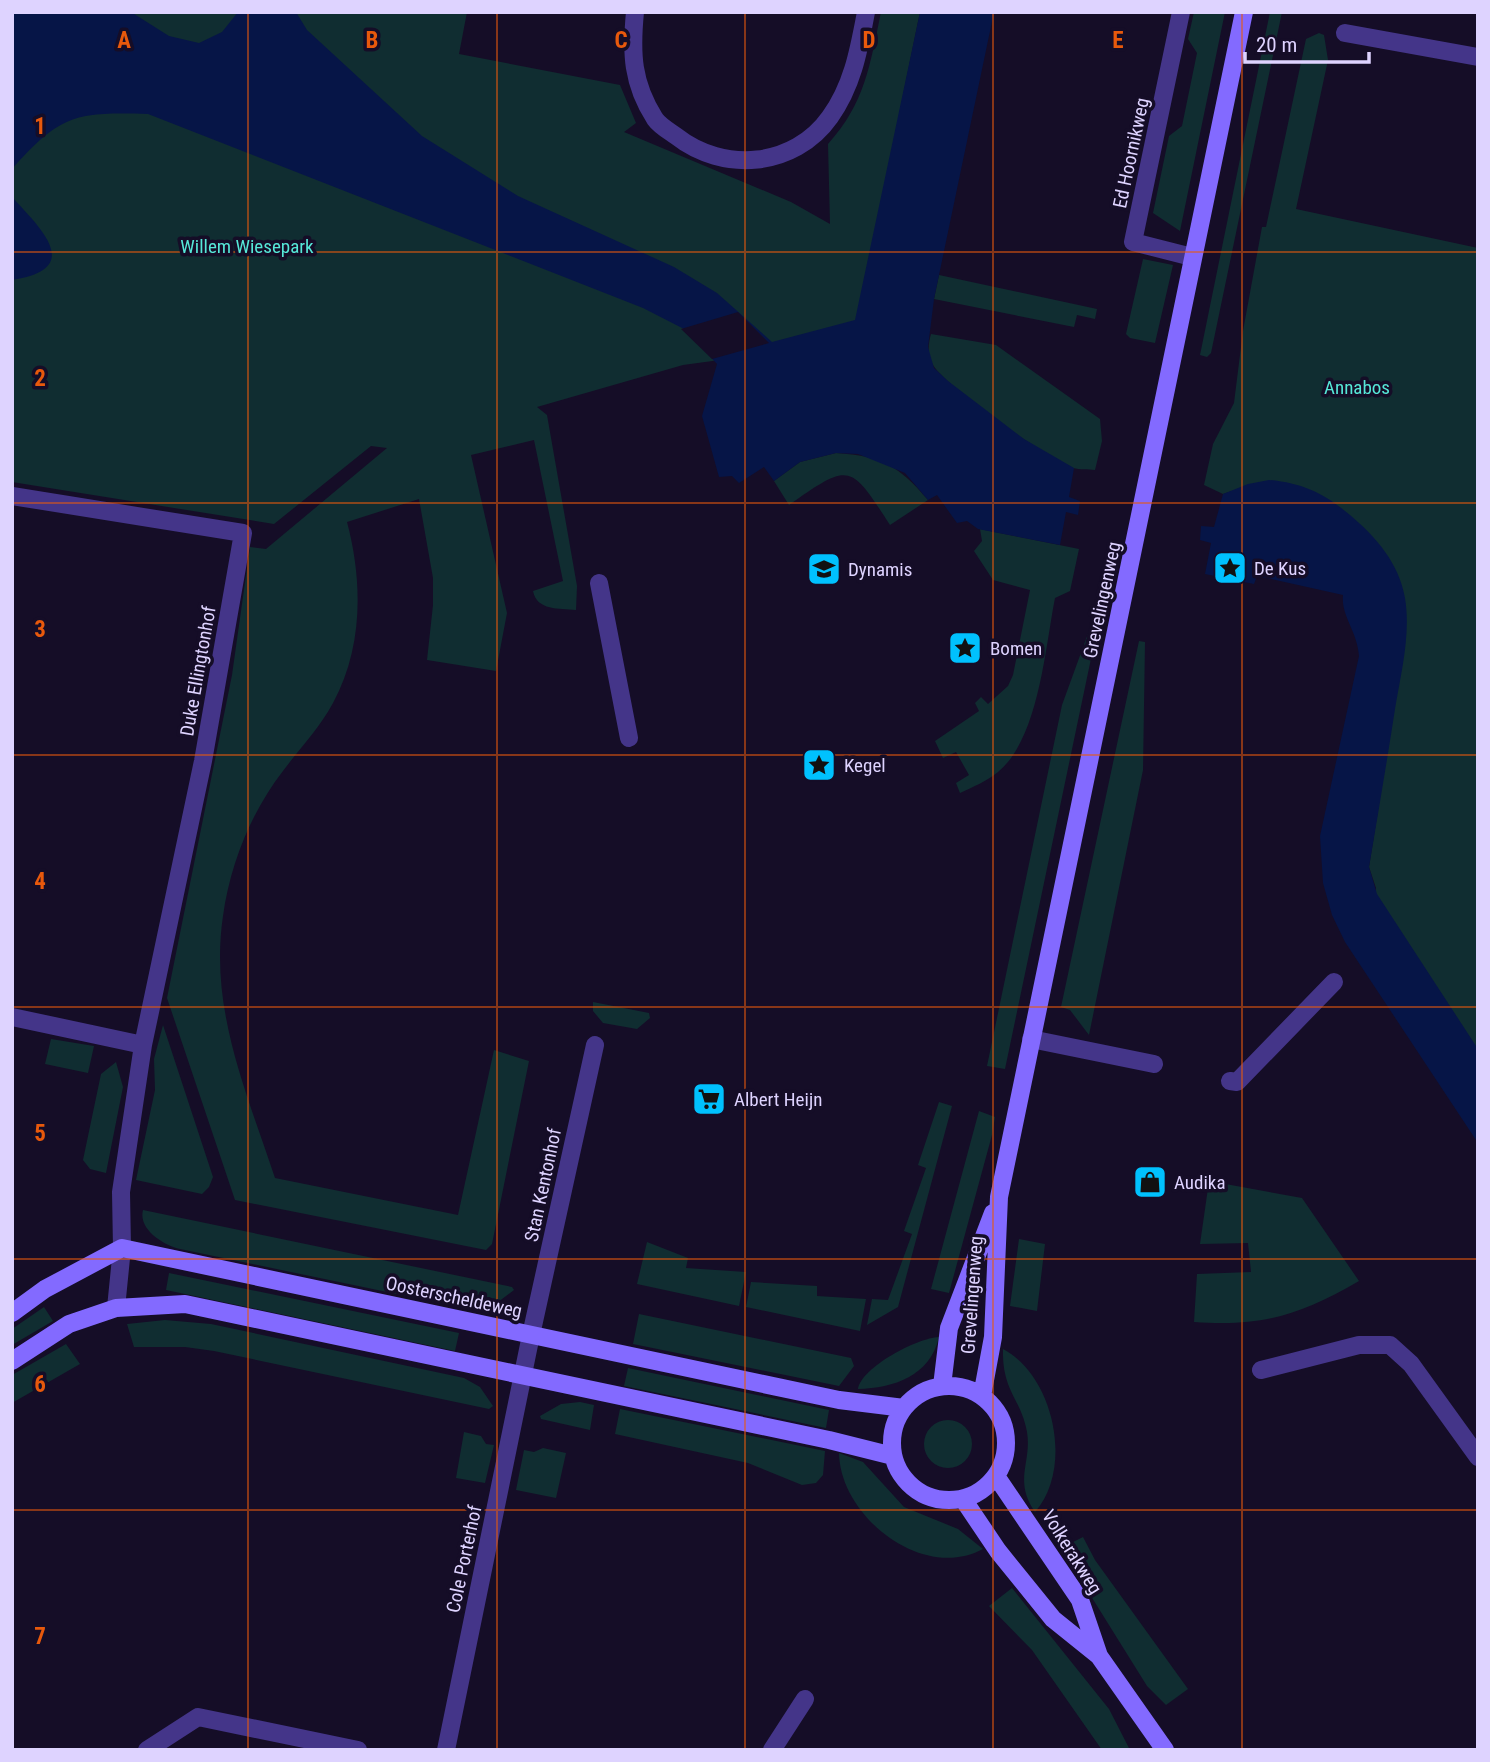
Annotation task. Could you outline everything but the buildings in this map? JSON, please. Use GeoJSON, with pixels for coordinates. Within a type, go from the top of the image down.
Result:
{"type":"FeatureCollection","features":[{"type":"Feature","properties":{"kind":"street"},"geometry":{"type":"LineString","coordinates":[[635,12],[631,54],[639,86],[657,121],[692,148],[729,160],[768,160],[806,142],[829,118],[856,65],[866,12]]}},
{"type":"Feature","properties":{"kind":"street","name":"Ed Hoornikweg"},"geometry":{"type":"LineString","coordinates":[[1181,12],[1133,242],[1192,257]]}},
{"type":"Feature","properties":{"kind":"street","name":"Grevelingenweg"},"geometry":{"type":"LineString","coordinates":[[982,1396],[993,1337],[999,1197],[1170,382],[1192,257],[1244,12]]}},
{"type":"Feature","properties":{"kind":"street"},"geometry":{"type":"LineString","coordinates":[[1345,33],[1478,57]]}},
{"type":"Feature","properties":{"kind":"street","name":"Duke Ellingtonhof"},"geometry":{"type":"LineString","coordinates":[[12,496],[243,533],[203,761],[143,1045],[121,1192],[122,1248],[116,1308]]}},
{"type":"Feature","properties":{"kind":"street"},"geometry":{"type":"LineString","coordinates":[[599,583],[629,738]]}},
{"type":"Feature","properties":{"kind":"street"},"geometry":{"type":"LineString","coordinates":[[1230,1081],[1237,1082],[1334,982]]}},
{"type":"Feature","properties":{"kind":"street"},"geometry":{"type":"LineString","coordinates":[[12,1017],[143,1045]]}},
{"type":"Feature","properties":{"kind":"street"},"geometry":{"type":"LineString","coordinates":[[1031,1039],[1154,1064]]}},
{"type":"Feature","properties":{"kind":"street","name":"Stan Kentonhof"},"geometry":{"type":"LineString","coordinates":[[522,1376],[596,1045]]}},
{"type":"Feature","properties":{"kind":"street","name":"Grevelingenweg"},"geometry":{"type":"LineString","coordinates":[[942,1386],[949,1328],[999,1197]]}},
{"type":"Feature","properties":{"kind":"street"},"geometry":{"type":"LineString","coordinates":[[12,1313],[45,1289],[122,1248]]}},
{"type":"Feature","properties":{"kind":"street","name":"Oosterscheldeweg"},"geometry":{"type":"LineString","coordinates":[[122,1248],[839,1400],[904,1408]]}},
{"type":"Feature","properties":{"kind":"street"},"geometry":{"type":"LineString","coordinates":[[12,1361],[69,1324],[116,1308],[185,1304],[829,1440],[893,1456]]}},
{"type":"Feature","properties":{"kind":"street"},"geometry":{"type":"LineString","coordinates":[[1261,1370],[1359,1345],[1390,1346],[1411,1364],[1478,1457]]}},
{"type":"Feature","properties":{"kind":"street","name":"Cole Porterhof"},"geometry":{"type":"LineString","coordinates":[[446,1750],[522,1376]]}},
{"type":"Feature","properties":{"kind":"street"},"geometry":{"type":"LineString","coordinates":[[942,1386],[963,1388],[982,1396],[997,1412],[1005,1433],[1005,1455],[996,1476],[982,1491],[963,1499],[933,1499],[907,1483],[893,1456],[893,1431],[904,1408],[921,1393],[942,1386]]}},
{"type":"Feature","properties":{"kind":"street","name":"Volkerakweg"},"geometry":{"type":"LineString","coordinates":[[996,1476],[1080,1600],[1099,1656]]}},
{"type":"Feature","properties":{"kind":"street","name":"Volkerakweg"},"geometry":{"type":"LineString","coordinates":[[963,1499],[998,1552],[1054,1619],[1099,1656],[1165,1750]]}},
{"type":"Feature","properties":{"kind":"street"},"geometry":{"type":"LineString","coordinates":[[772,1750],[805,1699]]}},
{"type":"Feature","properties":{"kind":"street"},"geometry":{"type":"LineString","coordinates":[[147,1750],[198,1717],[358,1750]]}},
{"type":"Feature","properties":{"kind":"green space","name":"Willem Wiesepark"},"geometry":{"type":"Polygon","coordinates":[[[12,12],[467,12],[459,54],[620,85],[636,123],[624,132],[791,202],[830,224],[828,144],[858,98],[869,66],[881,12],[920,12],[872,247],[902,335],[683,365],[537,407],[547,415],[577,586],[576,610],[544,605],[535,597],[533,591],[563,581],[534,440],[471,455],[507,613],[496,671],[427,660],[433,578],[419,499],[347,522],[358,591],[355,637],[350,660],[343,682],[328,712],[261,804],[237,859],[226,897],[220,950],[226,1017],[233,1050],[275,1178],[458,1215],[494,1050],[529,1061],[492,1244],[486,1250],[235,1200],[167,998],[232,675],[250,547],[266,549],[387,448],[371,446],[274,524],[12,482],[12,12]]]}},
{"type":"Feature","properties":{"kind":"green space"},"geometry":{"type":"Polygon","coordinates":[[[1194,12],[1225,12],[1180,231],[1153,213],[1169,136],[1182,126],[1197,53],[1188,39],[1194,12]]]}},
{"type":"Feature","properties":{"kind":"green space"},"geometry":{"type":"Polygon","coordinates":[[[1270,12],[1282,12],[1211,353],[1207,357],[1200,355],[1270,12]]]}},
{"type":"Feature","properties":{"kind":"green space","name":"Annabos"},"geometry":{"type":"Polygon","coordinates":[[[1319,33],[1324,35],[1328,60],[1296,209],[1478,248],[1478,1067],[1374,906],[1376,888],[1369,867],[1406,634],[1232,491],[1223,494],[1204,485],[1213,444],[1234,403],[1243,331],[1262,227],[1266,227],[1306,39],[1319,33]]]}},
{"type":"Feature","properties":{"kind":"green space"},"geometry":{"type":"Polygon","coordinates":[[[1143,259],[1173,265],[1155,343],[1130,338],[1126,334],[1143,259]]]}},
{"type":"Feature","properties":{"kind":"green space"},"geometry":{"type":"Polygon","coordinates":[[[939,275],[1097,309],[1095,319],[1077,315],[1074,327],[934,299],[939,275]]]}},
{"type":"Feature","properties":{"kind":"green space"},"geometry":{"type":"Polygon","coordinates":[[[931,334],[996,345],[1100,419],[1102,441],[1095,470],[1076,469],[1061,462],[998,421],[957,389],[941,375],[931,361],[931,334]]]}},
{"type":"Feature","properties":{"kind":"green space"},"geometry":{"type":"Polygon","coordinates":[[[836,453],[866,457],[888,465],[908,479],[928,500],[890,525],[857,480],[837,476],[789,505],[774,481],[800,462],[836,453]]]}},
{"type":"Feature","properties":{"kind":"green space"},"geometry":{"type":"Polygon","coordinates":[[[980,529],[1079,549],[1070,591],[1055,598],[1038,691],[1023,738],[1012,757],[998,772],[960,793],[956,783],[969,775],[956,752],[943,758],[935,741],[979,711],[975,703],[981,697],[988,704],[1008,686],[1013,675],[1030,590],[993,580],[974,551],[982,541],[980,529]]]}},
{"type":"Feature","properties":{"kind":"green space"},"geometry":{"type":"Polygon","coordinates":[[[1090,628],[1097,630],[1005,1069],[987,1066],[1062,705],[1090,628]]]}},
{"type":"Feature","properties":{"kind":"green space"},"geometry":{"type":"Polygon","coordinates":[[[1139,641],[1145,642],[1143,770],[1089,1035],[1070,1010],[1061,1007],[1139,641]]]}},
{"type":"Feature","properties":{"kind":"green space"},"geometry":{"type":"Polygon","coordinates":[[[593,1002],[649,1013],[650,1018],[637,1029],[603,1023],[593,1011],[593,1002]]]}},
{"type":"Feature","properties":{"kind":"green space"},"geometry":{"type":"Polygon","coordinates":[[[163,1025],[213,1177],[202,1194],[136,1180],[155,1090],[154,1059],[163,1025]]]}},
{"type":"Feature","properties":{"kind":"green space"},"geometry":{"type":"Polygon","coordinates":[[[51,1039],[94,1046],[88,1073],[45,1064],[51,1039]]]}},
{"type":"Feature","properties":{"kind":"green space"},"geometry":{"type":"Polygon","coordinates":[[[116,1062],[123,1087],[106,1173],[90,1169],[83,1160],[101,1074],[116,1062]]]}},
{"type":"Feature","properties":{"kind":"green space"},"geometry":{"type":"Polygon","coordinates":[[[939,1102],[952,1106],[898,1307],[867,1325],[872,1299],[888,1300],[912,1234],[904,1231],[926,1168],[918,1165],[939,1102]]]}},
{"type":"Feature","properties":{"kind":"green space"},"geometry":{"type":"Polygon","coordinates":[[[979,1111],[995,1117],[949,1293],[931,1289],[979,1111]]]}},
{"type":"Feature","properties":{"kind":"green space"},"geometry":{"type":"Polygon","coordinates":[[[1209,1181],[1302,1198],[1359,1281],[1318,1302],[1280,1316],[1241,1322],[1194,1322],[1197,1274],[1251,1272],[1248,1243],[1200,1244],[1209,1181]]]}},
{"type":"Feature","properties":{"kind":"green space"},"geometry":{"type":"Polygon","coordinates":[[[143,1210],[512,1287],[514,1290],[494,1305],[469,1309],[180,1249],[166,1244],[148,1230],[142,1217],[143,1210]]]}},
{"type":"Feature","properties":{"kind":"green space"},"geometry":{"type":"Polygon","coordinates":[[[1019,1239],[1045,1244],[1037,1311],[1010,1306],[1019,1239]]]}},
{"type":"Feature","properties":{"kind":"green space"},"geometry":{"type":"Polygon","coordinates":[[[647,1242],[688,1258],[686,1268],[746,1272],[739,1306],[637,1284],[647,1242]]]}},
{"type":"Feature","properties":{"kind":"green space"},"geometry":{"type":"Polygon","coordinates":[[[169,1273],[459,1333],[455,1351],[166,1290],[169,1273]]]}},
{"type":"Feature","properties":{"kind":"green space"},"geometry":{"type":"Polygon","coordinates":[[[751,1282],[817,1286],[817,1296],[866,1299],[860,1331],[746,1307],[751,1282]]]}},
{"type":"Feature","properties":{"kind":"green space"},"geometry":{"type":"Polygon","coordinates":[[[44,1307],[53,1321],[12,1345],[12,1329],[44,1307]]]}},
{"type":"Feature","properties":{"kind":"green space"},"geometry":{"type":"Polygon","coordinates":[[[639,1314],[851,1358],[854,1366],[839,1386],[633,1344],[639,1314]]]}},
{"type":"Feature","properties":{"kind":"green space"},"geometry":{"type":"Polygon","coordinates":[[[165,1320],[211,1324],[464,1378],[480,1387],[493,1406],[489,1409],[214,1351],[185,1347],[134,1347],[127,1324],[165,1320]]]}},
{"type":"Feature","properties":{"kind":"green space"},"geometry":{"type":"Polygon","coordinates":[[[939,1337],[928,1361],[909,1377],[885,1386],[858,1389],[869,1372],[892,1355],[918,1342],[939,1337]]]}},
{"type":"Feature","properties":{"kind":"green space"},"geometry":{"type":"Polygon","coordinates":[[[66,1344],[80,1364],[12,1403],[12,1375],[66,1344]]]}},
{"type":"Feature","properties":{"kind":"green space"},"geometry":{"type":"Polygon","coordinates":[[[1003,1349],[1021,1362],[1035,1380],[1046,1401],[1053,1424],[1054,1472],[1047,1493],[1035,1512],[1024,1481],[1027,1432],[1005,1375],[1003,1349]]]}},
{"type":"Feature","properties":{"kind":"green space"},"geometry":{"type":"Polygon","coordinates":[[[628,1368],[829,1410],[826,1428],[624,1386],[628,1368]]]}},
{"type":"Feature","properties":{"kind":"green space"},"geometry":{"type":"Polygon","coordinates":[[[580,1402],[594,1405],[590,1430],[541,1419],[540,1416],[561,1404],[580,1402]]]}},
{"type":"Feature","properties":{"kind":"green space"},"geometry":{"type":"Polygon","coordinates":[[[620,1409],[825,1451],[823,1475],[816,1483],[802,1485],[748,1463],[615,1434],[620,1409]]]}},
{"type":"Feature","properties":{"kind":"green space"},"geometry":{"type":"Polygon","coordinates":[[[948,1420],[957,1421],[965,1427],[971,1435],[971,1453],[965,1461],[957,1467],[948,1468],[939,1467],[931,1461],[925,1453],[924,1444],[925,1435],[931,1427],[939,1421],[948,1420]]]}},
{"type":"Feature","properties":{"kind":"green space"},"geometry":{"type":"Polygon","coordinates":[[[464,1432],[481,1436],[486,1444],[494,1445],[485,1483],[456,1478],[464,1432]]]}},
{"type":"Feature","properties":{"kind":"green space"},"geometry":{"type":"Polygon","coordinates":[[[543,1448],[566,1453],[556,1498],[516,1490],[524,1450],[534,1452],[543,1448]]]}},
{"type":"Feature","properties":{"kind":"green space"},"geometry":{"type":"Polygon","coordinates":[[[839,1453],[863,1462],[904,1507],[958,1529],[983,1549],[959,1557],[935,1557],[911,1550],[888,1537],[869,1520],[853,1499],[843,1477],[839,1453]]]}},
{"type":"Feature","properties":{"kind":"green space"},"geometry":{"type":"Polygon","coordinates":[[[1083,1537],[1095,1560],[1188,1689],[1166,1705],[1147,1686],[1061,1548],[1083,1537]]]}},
{"type":"Feature","properties":{"kind":"green space"},"geometry":{"type":"Polygon","coordinates":[[[1012,1588],[1109,1709],[1130,1750],[1102,1750],[1032,1650],[989,1606],[1012,1588]]]}},
{"type":"Feature","properties":{"kind":"shaded area"},"geometry":{"type":"Polygon","coordinates":[[[12,12],[131,12],[169,36],[199,43],[222,32],[238,12],[296,12],[307,30],[422,136],[518,196],[674,267],[717,293],[772,342],[855,320],[920,12],[994,12],[934,299],[928,347],[934,368],[948,381],[1024,439],[1074,468],[1069,497],[1080,501],[1078,515],[1066,512],[1060,545],[978,529],[967,521],[957,523],[937,495],[928,500],[905,473],[858,454],[836,453],[800,462],[774,481],[764,467],[739,483],[732,476],[719,477],[702,416],[717,364],[684,329],[643,308],[148,114],[103,114],[71,120],[44,137],[12,169],[12,12]]]}},
{"type":"Feature","properties":{"kind":"shaded area"},"geometry":{"type":"Polygon","coordinates":[[[12,197],[43,233],[50,245],[52,257],[47,266],[35,274],[12,280],[12,197]]]}},
{"type":"Feature","properties":{"kind":"shaded area"},"geometry":{"type":"Polygon","coordinates":[[[1269,480],[1303,487],[1322,495],[1360,523],[1392,562],[1402,585],[1407,612],[1405,654],[1369,867],[1377,894],[1478,1049],[1478,1143],[1345,942],[1332,915],[1323,883],[1320,836],[1359,656],[1344,610],[1343,595],[1257,576],[1254,584],[1205,574],[1211,543],[1200,540],[1201,526],[1214,527],[1223,494],[1248,484],[1269,480]]]}},
{"type":"Feature","properties":{"kind":"pier"},"geometry":{"type":"Polygon","coordinates":[[[738,312],[769,343],[712,359],[681,329],[738,312]]]}},
{"type":"Feature","properties":{"kind":"place","name":"De Kus"},"geometry":{"type":"Point","coordinates":[1230,568]}},
{"type":"Feature","properties":{"kind":"place","name":"Dynamis"},"geometry":{"type":"Point","coordinates":[824,569]}},
{"type":"Feature","properties":{"kind":"place","name":"Bomen"},"geometry":{"type":"Point","coordinates":[965,648]}},
{"type":"Feature","properties":{"kind":"place","name":"Kegel"},"geometry":{"type":"Point","coordinates":[819,765]}},
{"type":"Feature","properties":{"kind":"place","name":"Albert Heijn"},"geometry":{"type":"Point","coordinates":[709,1099]}},
{"type":"Feature","properties":{"kind":"place","name":"Audika"},"geometry":{"type":"Point","coordinates":[1150,1182]}}]}
